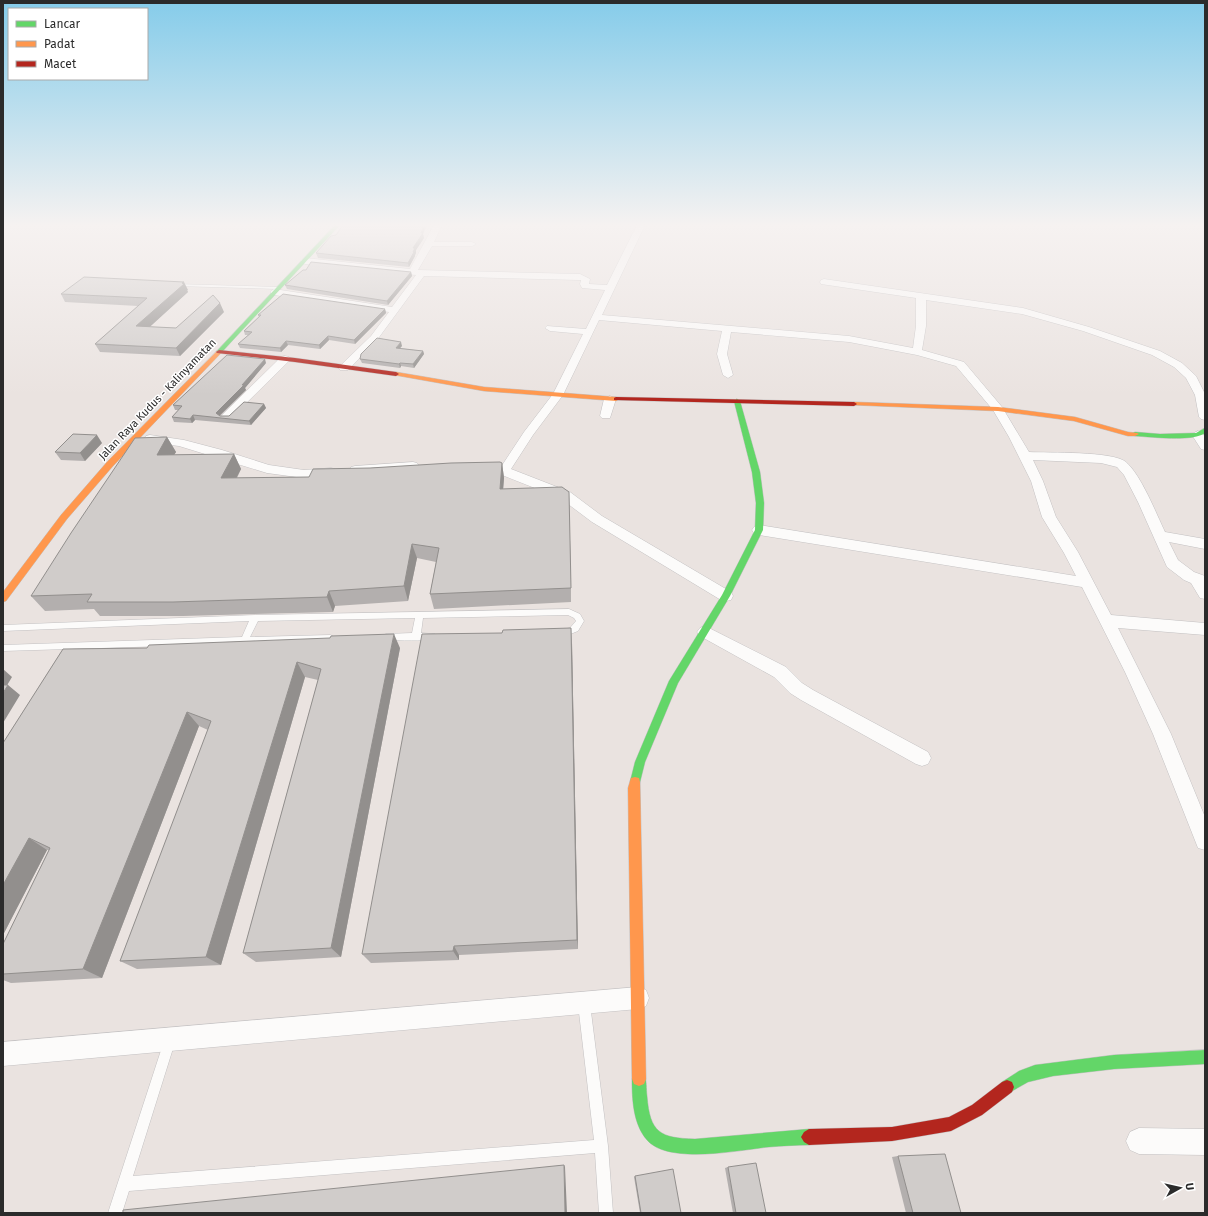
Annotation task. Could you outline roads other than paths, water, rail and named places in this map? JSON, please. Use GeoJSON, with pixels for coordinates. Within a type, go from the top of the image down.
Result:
{"type":"FeatureCollection","features":[{"type":"Feature","properties":{"kind":"street","name":"Jalan Raya Kudus - Kalinyamatan"},"geometry":{"type":"LineString","coordinates":[[3,599],[64,517],[110,464],[219,352],[284,282]]}},
{"type":"Feature","properties":{"kind":"street"},"geometry":{"type":"LineString","coordinates":[[344,368],[374,338],[395,310],[413,282]]}},
{"type":"Feature","properties":{"kind":"street"},"geometry":{"type":"LineString","coordinates":[[585,282],[585,286],[610,288]]}},
{"type":"Feature","properties":{"kind":"street"},"geometry":{"type":"LineString","coordinates":[[504,471],[528,434],[558,395],[590,332],[613,282]]}},
{"type":"Feature","properties":{"kind":"street"},"geometry":{"type":"LineString","coordinates":[[824,282],[1023,311],[1086,329],[1156,353],[1178,365],[1191,376],[1200,395],[1205,417]]}},
{"type":"Feature","properties":{"kind":"street"},"geometry":{"type":"LineString","coordinates":[[276,290],[395,310]]}},
{"type":"Feature","properties":{"kind":"street"},"geometry":{"type":"LineString","coordinates":[[917,352],[921,326],[921,296]]}},
{"type":"Feature","properties":{"kind":"street"},"geometry":{"type":"LineString","coordinates":[[596,317],[849,339],[917,352],[960,364],[998,409],[1025,456],[1037,481],[1049,517],[1071,552],[1108,621],[1162,734],[1205,841]]}},
{"type":"Feature","properties":{"kind":"street"},"geometry":{"type":"LineString","coordinates":[[550,328],[590,332]]}},
{"type":"Feature","properties":{"kind":"street"},"geometry":{"type":"LineString","coordinates":[[727,329],[722,354],[728,375]]}},
{"type":"Feature","properties":{"kind":"street"},"geometry":{"type":"LineString","coordinates":[[219,352],[285,359],[409,376],[484,389],[610,399],[737,401],[998,409],[1063,416],[1128,434],[1160,436],[1201,433],[1205,446]]}},
{"type":"Feature","properties":{"kind":"street"},"geometry":{"type":"LineString","coordinates":[[226,417],[285,359]]}},
{"type":"Feature","properties":{"kind":"street"},"geometry":{"type":"LineString","coordinates":[[606,416],[610,399]]}},
{"type":"Feature","properties":{"kind":"street"},"geometry":{"type":"LineString","coordinates":[[737,401],[756,472],[760,503],[759,530],[726,596],[674,681],[640,762],[634,788],[639,1094],[641,1113],[648,1128],[659,1141],[676,1146],[709,1145],[776,1139],[909,1133],[957,1122],[982,1108],[1006,1087],[1034,1072],[1116,1062],[1205,1057]]}},
{"type":"Feature","properties":{"kind":"street"},"geometry":{"type":"LineString","coordinates":[[137,437],[180,443],[218,453],[267,469],[304,474],[382,467],[425,466]]}},
{"type":"Feature","properties":{"kind":"street"},"geometry":{"type":"LineString","coordinates":[[1025,456],[1101,459],[1118,462],[1129,473],[1172,563],[1181,571],[1201,580],[1205,594]]}},
{"type":"Feature","properties":{"kind":"street"},"geometry":{"type":"LineString","coordinates":[[468,467],[504,471],[536,482],[565,495],[597,519],[726,596]]}},
{"type":"Feature","properties":{"kind":"street"},"geometry":{"type":"LineString","coordinates":[[759,530],[1087,584]]}},
{"type":"Feature","properties":{"kind":"street"},"geometry":{"type":"LineString","coordinates":[[1159,536],[1205,544]]}},
{"type":"Feature","properties":{"kind":"street"},"geometry":{"type":"LineString","coordinates":[[1108,621],[1205,629]]}},
{"type":"Feature","properties":{"kind":"street"},"geometry":{"type":"LineString","coordinates":[[705,632],[780,672],[796,688],[807,695],[922,758]]}},
{"type":"Feature","properties":{"kind":"street"},"geometry":{"type":"LineString","coordinates":[[3,1054],[638,998]]}},
{"type":"Feature","properties":{"kind":"street"},"geometry":{"type":"LineString","coordinates":[[1140,1142],[1205,1142]]}},
{"type":"Feature","properties":{"kind":"lane"},"geometry":{"type":"LineString","coordinates":[[173,285],[276,290]]}},
{"type":"Feature","properties":{"kind":"lane"},"geometry":{"type":"LineString","coordinates":[[3,628],[255,618],[569,612],[576,616],[580,621],[578,628],[571,631],[555,632]]}},
{"type":"Feature","properties":{"kind":"lane"},"geometry":{"type":"LineString","coordinates":[[416,637],[419,615]]}},
{"type":"Feature","properties":{"kind":"lane"},"geometry":{"type":"LineString","coordinates":[[245,640],[255,618]]}},
{"type":"Feature","properties":{"kind":"lane"},"geometry":{"type":"LineString","coordinates":[[377,637],[439,636]]}},
{"type":"Feature","properties":{"kind":"lane"},"geometry":{"type":"LineString","coordinates":[[3,648],[338,638]]}},
{"type":"Feature","properties":{"kind":"lane"},"geometry":{"type":"LineString","coordinates":[[584,1003],[601,1146],[606,1213]]}},
{"type":"Feature","properties":{"kind":"lane"},"geometry":{"type":"LineString","coordinates":[[115,1213],[170,1040]]}},
{"type":"Feature","properties":{"kind":"lane"},"geometry":{"type":"LineString","coordinates":[[125,1184],[601,1146]]}}]}
